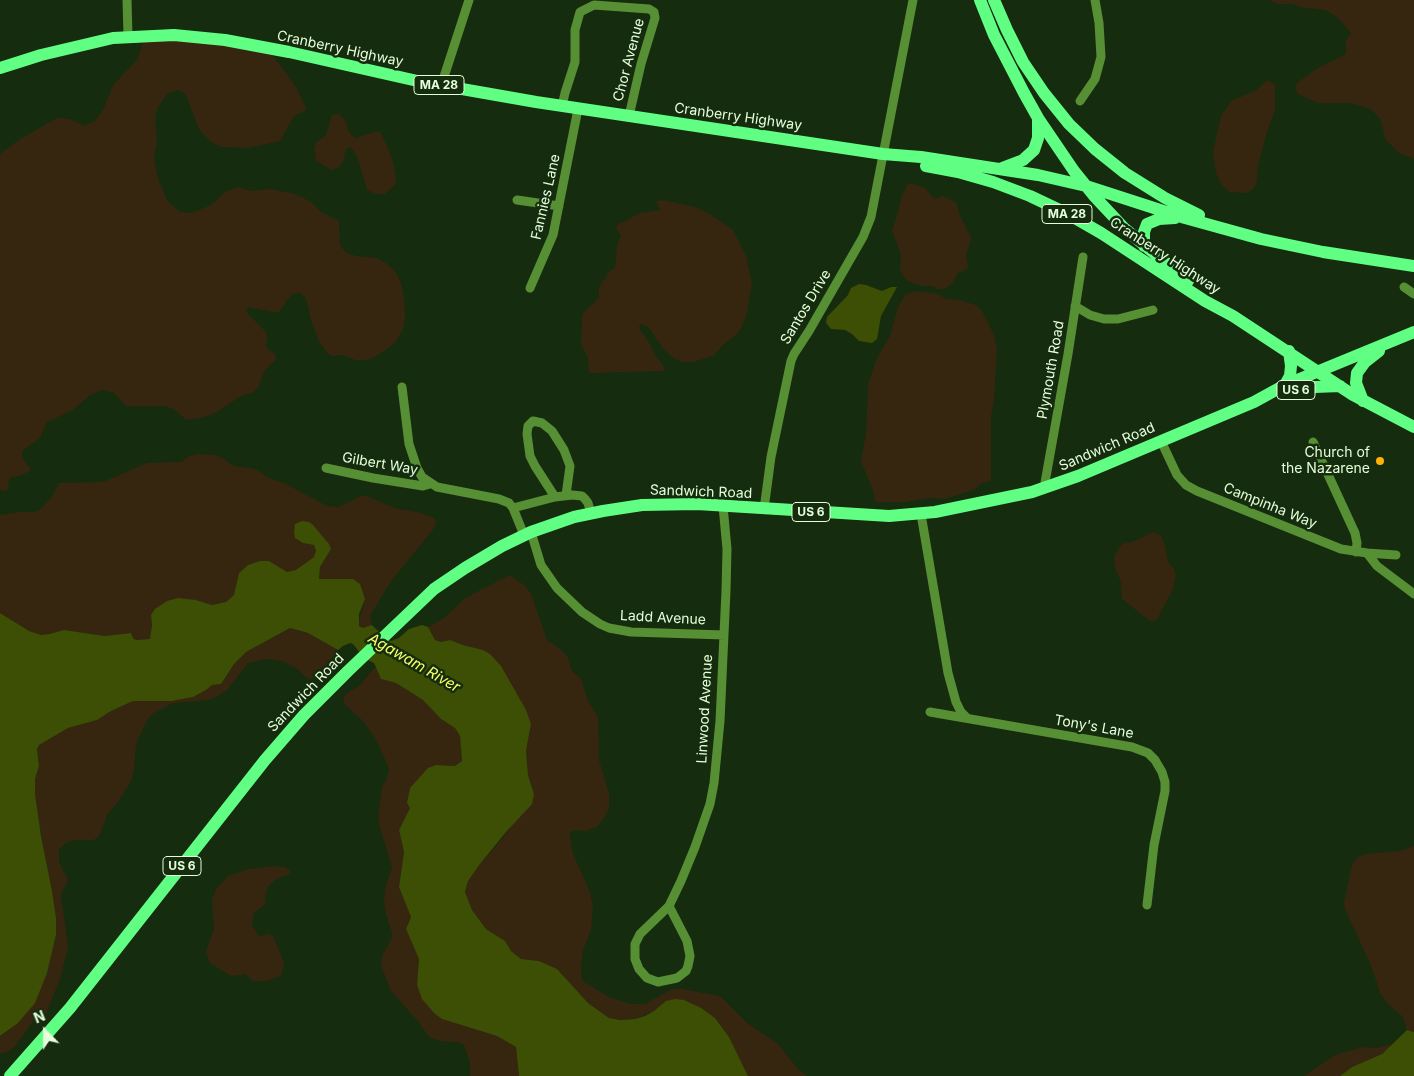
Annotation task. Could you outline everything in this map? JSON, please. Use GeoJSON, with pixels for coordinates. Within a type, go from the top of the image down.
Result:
{"type":"FeatureCollection","features":[{"type":"Feature","properties":{"kind":"main road"},"geometry":{"type":"LineString","coordinates":[[980,0],[998,43],[1038,118],[1086,186]]}},
{"type":"Feature","properties":{"kind":"main road"},"geometry":{"type":"LineString","coordinates":[[994,0],[1010,38],[1023,62],[1044,94],[1083,138],[1119,169],[1141,184],[1189,211],[1233,231]]}},
{"type":"Feature","properties":{"kind":"main road","name":"Cranberry Highway"},"geometry":{"type":"LineString","coordinates":[[0,68],[73,46],[128,36],[174,35],[225,40],[441,86],[578,109],[883,154],[921,157],[1000,168],[1038,175],[1086,186],[1185,218],[1290,246],[1414,266]]}},
{"type":"Feature","properties":{"kind":"main road"},"geometry":{"type":"LineString","coordinates":[[1000,168],[1023,160],[1034,150],[1038,138],[1038,118]]}},
{"type":"Feature","properties":{"kind":"main road","name":"Cranberry Highway"},"geometry":{"type":"LineString","coordinates":[[883,154],[976,177],[1048,204],[1083,222],[1205,301],[1289,351],[1317,372],[1363,401],[1414,427]]}},
{"type":"Feature","properties":{"kind":"main road","name":"Cranberry Highway"},"geometry":{"type":"LineString","coordinates":[[1086,186],[1110,213],[1144,246],[1233,316]]}},
{"type":"Feature","properties":{"kind":"main road"},"geometry":{"type":"LineString","coordinates":[[1144,246],[1145,228],[1150,221],[1158,218],[1185,218]]}},
{"type":"Feature","properties":{"kind":"main road","name":"Sandwich Road"},"geometry":{"type":"LineString","coordinates":[[10,1076],[70,1008],[276,747],[359,660],[424,598],[444,582],[490,552],[528,534],[590,513],[629,507],[661,504],[723,506],[874,516],[921,514],[990,501],[1044,488],[1078,476],[1254,402],[1285,385],[1414,332]]}},
{"type":"Feature","properties":{"kind":"main road"},"geometry":{"type":"LineString","coordinates":[[1363,401],[1356,383],[1359,369],[1364,362],[1393,341]]}},
{"type":"Feature","properties":{"kind":"main road"},"geometry":{"type":"LineString","coordinates":[[1285,385],[1291,372],[1289,351]]}},
{"type":"Feature","properties":{"kind":"main road","name":"Sandwich Road"},"geometry":{"type":"LineString","coordinates":[[1254,402],[1306,388],[1340,386]]}},
{"type":"Feature","properties":{"kind":"street"},"geometry":{"type":"LineString","coordinates":[[127,0],[128,36]]}},
{"type":"Feature","properties":{"kind":"street"},"geometry":{"type":"LineString","coordinates":[[441,86],[469,0]]}},
{"type":"Feature","properties":{"kind":"street","name":"Santos Drive"},"geometry":{"type":"LineString","coordinates":[[764,510],[771,457],[791,361],[863,237],[871,217],[913,0]]}},
{"type":"Feature","properties":{"kind":"street"},"geometry":{"type":"LineString","coordinates":[[1080,101],[1095,79],[1101,57],[1099,23],[1095,0]]}},
{"type":"Feature","properties":{"kind":"street","name":"Chor Avenue"},"geometry":{"type":"LineString","coordinates":[[562,106],[564,93],[575,62],[576,22],[580,12],[594,5],[648,9],[654,12],[654,22],[641,64],[629,116]]}},
{"type":"Feature","properties":{"kind":"street","name":"Fannies Lane"},"geometry":{"type":"LineString","coordinates":[[530,288],[549,246],[578,109]]}},
{"type":"Feature","properties":{"kind":"street"},"geometry":{"type":"LineString","coordinates":[[517,200],[559,206]]}},
{"type":"Feature","properties":{"kind":"street","name":"Plymouth Road"},"geometry":{"type":"LineString","coordinates":[[1044,488],[1083,257]]}},
{"type":"Feature","properties":{"kind":"street"},"geometry":{"type":"LineString","coordinates":[[1404,287],[1414,294]]}},
{"type":"Feature","properties":{"kind":"street"},"geometry":{"type":"LineString","coordinates":[[1076,306],[1090,315],[1104,319],[1118,319],[1153,310]]}},
{"type":"Feature","properties":{"kind":"street"},"geometry":{"type":"LineString","coordinates":[[402,386],[412,453],[419,472],[430,484]]}},
{"type":"Feature","properties":{"kind":"street"},"geometry":{"type":"LineString","coordinates":[[555,497],[530,456],[527,434],[528,426],[533,421],[542,423],[552,431],[564,450],[570,469],[566,495]]}},
{"type":"Feature","properties":{"kind":"street","name":"Campinha Way"},"geometry":{"type":"LineString","coordinates":[[1161,441],[1177,475],[1190,488],[1204,495],[1332,546],[1356,552],[1396,555]]}},
{"type":"Feature","properties":{"kind":"street"},"geometry":{"type":"LineString","coordinates":[[1313,442],[1355,533],[1356,552]]}},
{"type":"Feature","properties":{"kind":"street","name":"Gilbert Way"},"geometry":{"type":"LineString","coordinates":[[326,468],[423,486],[430,484],[445,489],[504,500],[513,508]]}},
{"type":"Feature","properties":{"kind":"street"},"geometry":{"type":"LineString","coordinates":[[513,508],[566,495],[582,496],[588,503],[590,513]]}},
{"type":"Feature","properties":{"kind":"street","name":"Linwood Avenue"},"geometry":{"type":"LineString","coordinates":[[669,906],[687,941],[689,961],[686,971],[682,975],[671,981],[658,982],[647,978],[639,969],[635,958],[635,944],[640,934],[669,906],[684,876],[713,794],[719,728],[727,556],[723,506]]}},
{"type":"Feature","properties":{"kind":"street","name":"Ladd Avenue"},"geometry":{"type":"LineString","coordinates":[[513,508],[528,534],[541,565],[557,588],[582,612],[600,624],[609,628],[631,632],[724,635]]}},
{"type":"Feature","properties":{"kind":"street"},"geometry":{"type":"LineString","coordinates":[[921,514],[950,683],[958,707],[967,718]]}},
{"type":"Feature","properties":{"kind":"street"},"geometry":{"type":"LineString","coordinates":[[1367,553],[1377,566],[1414,594]]}},
{"type":"Feature","properties":{"kind":"street","name":"Tony's Lane"},"geometry":{"type":"LineString","coordinates":[[930,712],[1132,747],[1145,751],[1152,756],[1164,777],[1165,791],[1154,845],[1147,906]]}},
{"type":"Feature","properties":{"kind":"shaded area"},"geometry":{"type":"Polygon","coordinates":[[[1270,0],[1414,0],[1414,159],[1399,153],[1386,140],[1380,118],[1370,109],[1351,103],[1318,103],[1298,94],[1295,87],[1298,82],[1318,68],[1346,54],[1346,40],[1351,33],[1337,17],[1325,10],[1292,4],[1277,4],[1270,0]]]}},
{"type":"Feature","properties":{"kind":"shaded area"},"geometry":{"type":"Polygon","coordinates":[[[152,36],[264,50],[275,58],[296,87],[306,108],[305,111],[294,116],[280,141],[248,148],[222,147],[211,142],[199,129],[185,93],[178,90],[168,93],[157,109],[155,120],[157,142],[154,157],[158,179],[168,202],[180,212],[192,213],[213,204],[225,192],[238,187],[252,191],[271,189],[295,194],[311,202],[321,212],[339,221],[340,246],[347,253],[377,258],[389,265],[396,273],[401,283],[404,299],[405,318],[403,329],[395,343],[375,357],[366,360],[355,360],[344,355],[332,356],[327,353],[319,341],[310,318],[305,297],[300,293],[292,294],[278,313],[248,307],[246,309],[247,313],[266,332],[266,345],[275,354],[276,359],[263,373],[259,386],[254,392],[241,396],[217,412],[205,417],[186,420],[174,409],[164,406],[126,406],[114,393],[101,390],[90,395],[73,410],[47,422],[40,438],[22,451],[22,457],[31,470],[10,478],[9,487],[6,491],[0,490],[0,154],[20,139],[57,118],[70,119],[84,126],[95,121],[104,108],[113,85],[137,60],[143,42],[152,36]]]}},
{"type":"Feature","properties":{"kind":"shaded area"},"geometry":{"type":"Polygon","coordinates":[[[1268,80],[1275,85],[1275,110],[1258,166],[1257,181],[1254,188],[1247,193],[1230,192],[1222,185],[1216,173],[1213,152],[1221,116],[1231,101],[1255,91],[1268,80]]]}},
{"type":"Feature","properties":{"kind":"shaded area"},"geometry":{"type":"Polygon","coordinates":[[[339,114],[345,120],[349,133],[356,138],[374,132],[379,132],[382,135],[392,158],[396,177],[395,185],[385,194],[376,194],[367,190],[358,159],[351,147],[346,149],[343,161],[338,168],[332,170],[316,161],[314,148],[317,142],[326,135],[332,115],[339,114]]]}},
{"type":"Feature","properties":{"kind":"shaded area"},"geometry":{"type":"Polygon","coordinates":[[[911,183],[925,188],[934,199],[943,196],[956,202],[960,216],[971,237],[966,256],[967,269],[958,273],[953,282],[943,289],[937,289],[933,286],[921,286],[906,280],[900,270],[901,255],[892,230],[901,198],[907,185],[911,183]]]}},
{"type":"Feature","properties":{"kind":"shaded area"},"geometry":{"type":"Polygon","coordinates":[[[663,200],[695,207],[710,214],[733,230],[746,256],[752,283],[746,317],[736,335],[726,342],[713,356],[693,362],[683,362],[675,359],[665,351],[648,327],[641,324],[640,330],[665,371],[589,373],[588,358],[581,344],[582,318],[583,313],[599,298],[599,289],[602,281],[606,278],[608,272],[615,268],[617,245],[621,236],[616,228],[617,225],[640,213],[660,210],[656,201],[663,200]]]}},
{"type":"Feature","properties":{"kind":"shaded area"},"geometry":{"type":"Polygon","coordinates":[[[915,291],[938,294],[946,299],[959,300],[976,305],[982,311],[994,335],[997,348],[991,417],[991,481],[982,483],[973,490],[945,499],[929,498],[906,502],[876,502],[872,487],[861,462],[866,433],[868,384],[877,358],[890,336],[898,307],[905,295],[915,291]]]}},
{"type":"Feature","properties":{"kind":"shaded area"},"geometry":{"type":"Polygon","coordinates":[[[199,454],[215,455],[234,466],[255,469],[269,478],[286,484],[327,506],[339,507],[361,496],[367,496],[394,508],[418,512],[432,517],[435,519],[436,524],[391,581],[370,616],[372,625],[363,628],[358,624],[365,599],[353,579],[319,579],[320,567],[331,549],[314,545],[316,551],[314,557],[296,571],[287,572],[268,561],[260,561],[248,565],[239,573],[234,595],[226,602],[212,605],[196,600],[151,615],[150,639],[136,640],[131,633],[105,636],[64,630],[41,635],[29,631],[0,613],[0,515],[34,512],[41,509],[51,498],[59,483],[103,482],[147,463],[181,462],[189,456],[199,454]]]}},
{"type":"Feature","properties":{"kind":"shaded area"},"geometry":{"type":"Polygon","coordinates":[[[1153,532],[1161,536],[1165,545],[1168,562],[1173,567],[1176,575],[1173,589],[1156,621],[1150,621],[1122,599],[1121,582],[1114,565],[1115,554],[1122,544],[1135,541],[1153,532]]]}},
{"type":"Feature","properties":{"kind":"shaded area"},"geometry":{"type":"Polygon","coordinates":[[[510,575],[524,585],[531,594],[547,640],[567,656],[572,671],[581,679],[588,701],[598,717],[599,760],[609,794],[609,809],[597,827],[585,831],[574,830],[570,833],[573,854],[590,892],[593,907],[591,930],[582,953],[581,977],[584,982],[609,997],[630,1004],[645,1004],[672,989],[720,996],[747,1023],[777,1043],[799,1070],[807,1076],[748,1076],[729,1037],[715,1018],[684,1000],[667,1001],[654,1011],[635,1019],[620,1020],[609,1018],[588,1003],[557,969],[539,961],[521,959],[511,951],[505,941],[486,929],[472,910],[465,892],[468,881],[501,840],[534,794],[528,775],[526,751],[531,724],[518,697],[483,650],[450,640],[441,642],[435,640],[428,627],[444,618],[465,598],[510,575]]]}},
{"type":"Feature","properties":{"kind":"shaded area"},"geometry":{"type":"Polygon","coordinates":[[[290,628],[308,633],[338,650],[317,676],[309,680],[296,668],[282,661],[260,660],[248,663],[227,690],[218,696],[208,700],[173,703],[152,714],[146,722],[136,744],[131,781],[118,802],[108,813],[99,836],[94,840],[74,840],[66,843],[59,849],[59,862],[68,880],[61,895],[68,947],[60,979],[46,1013],[33,1021],[16,1045],[9,1051],[0,1054],[0,1036],[18,1023],[47,973],[56,935],[56,918],[52,891],[35,794],[35,779],[39,766],[37,749],[39,745],[68,728],[97,720],[133,701],[172,701],[193,697],[212,685],[221,684],[234,664],[246,652],[290,628]]]}},
{"type":"Feature","properties":{"kind":"shaded area"},"geometry":{"type":"Polygon","coordinates":[[[375,667],[381,679],[396,683],[423,700],[441,719],[455,728],[460,736],[462,761],[455,766],[436,765],[399,830],[404,852],[399,887],[411,917],[406,929],[419,959],[417,985],[442,1019],[497,1036],[516,1047],[519,1076],[470,1076],[470,1062],[464,1045],[429,1037],[417,1020],[391,991],[382,968],[382,956],[393,936],[384,902],[386,885],[392,868],[378,820],[382,786],[387,779],[389,769],[378,743],[369,729],[345,705],[343,699],[346,694],[359,686],[375,667]]]}},
{"type":"Feature","properties":{"kind":"shaded area"},"geometry":{"type":"Polygon","coordinates":[[[1414,846],[1414,1032],[1407,1030],[1403,1017],[1387,1003],[1380,993],[1372,968],[1344,903],[1353,863],[1358,857],[1366,854],[1400,851],[1414,846]]]}},
{"type":"Feature","properties":{"kind":"shaded area"},"geometry":{"type":"Polygon","coordinates":[[[273,866],[285,867],[290,871],[289,874],[278,878],[268,886],[265,897],[266,904],[254,913],[252,925],[259,936],[269,934],[273,936],[284,963],[281,976],[267,981],[253,981],[245,974],[231,976],[210,963],[206,951],[214,929],[212,900],[216,889],[228,876],[249,869],[273,866]]]}},
{"type":"Feature","properties":{"kind":"shaded area"},"geometry":{"type":"Polygon","coordinates":[[[1393,1044],[1382,1054],[1352,1067],[1340,1076],[1304,1076],[1335,1055],[1363,1047],[1376,1048],[1393,1044]]]}},
{"type":"Feature","properties":{"kind":"water"},"geometry":{"type":"Polygon","coordinates":[[[859,284],[882,291],[891,287],[897,287],[881,316],[877,339],[872,343],[859,341],[845,330],[831,329],[826,323],[827,317],[848,295],[851,288],[859,284]]]}},
{"type":"Feature","properties":{"kind":"water","name":"Agawam River"},"geometry":{"type":"Polygon","coordinates":[[[302,521],[313,525],[331,549],[320,567],[319,579],[353,579],[360,584],[365,599],[359,614],[359,626],[363,628],[372,625],[385,638],[391,641],[399,638],[409,629],[422,625],[428,627],[435,640],[441,642],[450,640],[483,650],[490,654],[501,666],[526,710],[531,724],[526,751],[528,775],[534,794],[532,804],[480,864],[468,881],[465,892],[472,910],[486,929],[505,941],[511,951],[521,959],[539,961],[557,969],[588,1003],[609,1018],[620,1020],[635,1019],[654,1011],[666,1001],[675,999],[684,1000],[701,1008],[715,1018],[729,1037],[748,1076],[519,1076],[516,1047],[497,1036],[442,1019],[434,1013],[422,999],[417,985],[419,959],[406,929],[411,917],[399,887],[404,852],[399,830],[410,808],[407,803],[410,788],[428,768],[436,765],[455,766],[462,761],[460,736],[455,728],[441,719],[423,700],[396,683],[381,679],[374,663],[364,658],[353,644],[350,643],[338,650],[308,633],[290,628],[246,652],[234,664],[221,684],[212,685],[193,697],[172,701],[133,701],[97,720],[68,728],[39,745],[37,749],[39,766],[35,779],[35,794],[52,891],[56,918],[56,935],[47,973],[35,1003],[18,1023],[0,1036],[0,613],[29,631],[41,635],[64,630],[105,636],[131,633],[136,640],[150,639],[151,615],[155,609],[167,601],[178,598],[196,600],[212,605],[226,602],[234,595],[239,573],[248,565],[260,561],[269,561],[287,572],[296,570],[314,557],[316,551],[314,545],[303,543],[295,538],[295,524],[302,521]]]}},
{"type":"Feature","properties":{"kind":"water"},"geometry":{"type":"Polygon","coordinates":[[[1407,1030],[1414,1032],[1414,1076],[1340,1076],[1352,1067],[1382,1054],[1407,1030]]]}},
{"type":"Feature","properties":{"kind":"place","name":"Church of the Nazarene"},"geometry":{"type":"Point","coordinates":[1380,461]}}]}
